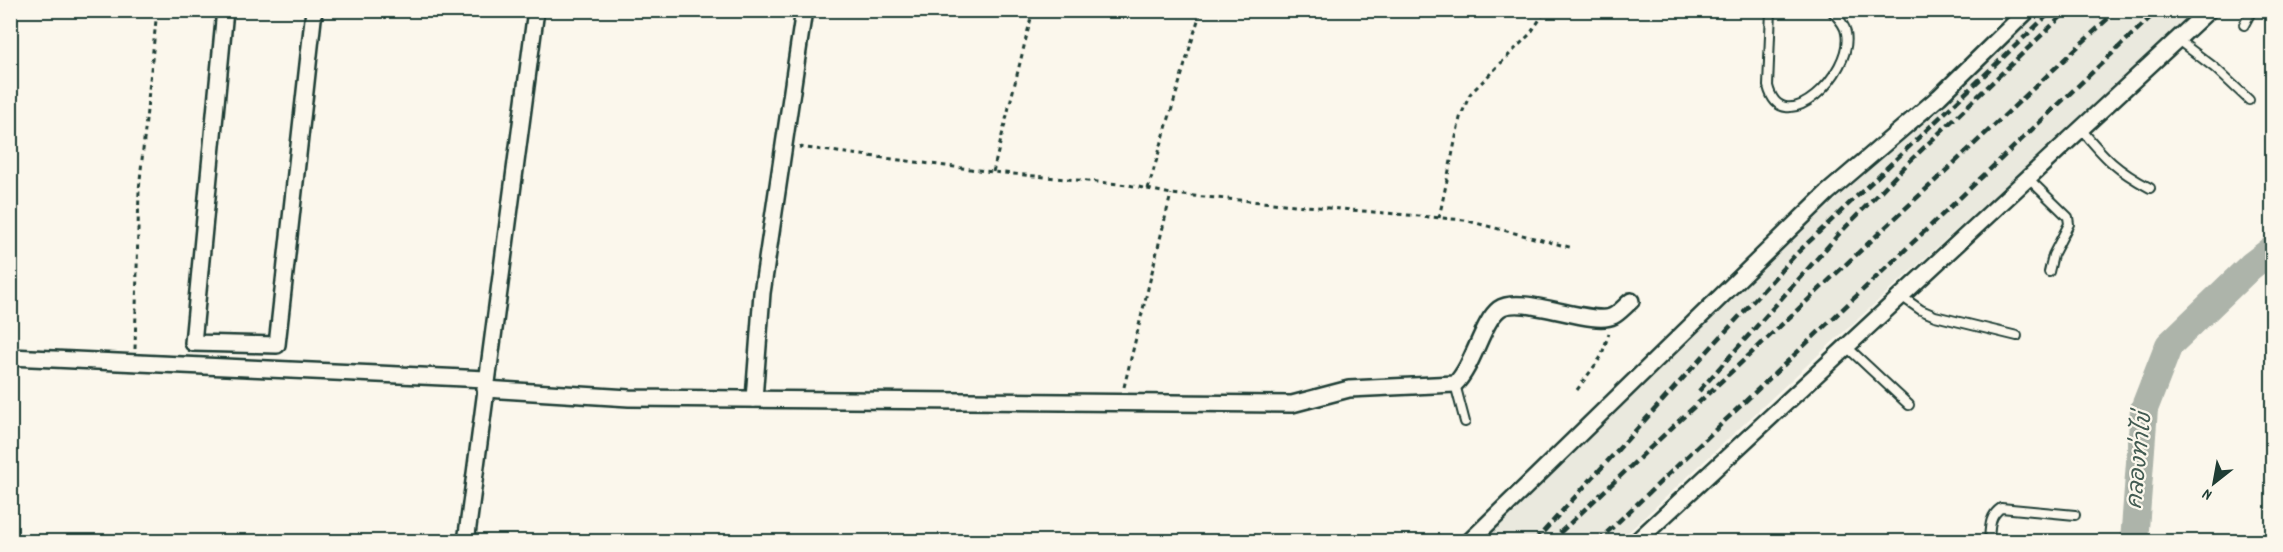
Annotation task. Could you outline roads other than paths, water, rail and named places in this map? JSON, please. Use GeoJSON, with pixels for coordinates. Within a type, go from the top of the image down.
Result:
{"type":"FeatureCollection","features":[{"type":"Feature","properties":{"kind":"street"},"geometry":{"type":"LineString","coordinates":[[225,10],[194,343],[277,345],[314,10]]}},
{"type":"Feature","properties":{"kind":"street"},"geometry":{"type":"LineString","coordinates":[[466,542],[536,10]]}},
{"type":"Feature","properties":{"kind":"street"},"geometry":{"type":"LineString","coordinates":[[754,399],[762,293],[804,10]]}},
{"type":"Feature","properties":{"kind":"street"},"geometry":{"type":"LineString","coordinates":[[1469,542],[1827,193],[1939,97],[2028,10]]}},
{"type":"Feature","properties":{"kind":"street"},"geometry":{"type":"LineString","coordinates":[[1636,542],[2209,10]]}},
{"type":"Feature","properties":{"kind":"street"},"geometry":{"type":"LineString","coordinates":[[10,357],[485,384],[629,398],[1292,404],[1349,389],[1455,384],[1466,369],[1492,318],[1499,309],[1506,305],[1552,309],[1602,318],[1612,317],[1631,301]]}},
{"type":"Feature","properties":{"kind":"lane"},"geometry":{"type":"LineString","coordinates":[[1771,10],[1768,86],[1776,104],[1789,108],[1809,102],[1828,85],[1840,67],[1846,51],[1846,33],[1840,20],[1831,10]]}},
{"type":"Feature","properties":{"kind":"lane"},"geometry":{"type":"LineString","coordinates":[[2244,25],[2252,10]]}},
{"type":"Feature","properties":{"kind":"lane"},"geometry":{"type":"LineString","coordinates":[[2178,40],[2215,68],[2249,100]]}},
{"type":"Feature","properties":{"kind":"lane"},"geometry":{"type":"LineString","coordinates":[[2081,129],[2104,158],[2123,174],[2150,188]]}},
{"type":"Feature","properties":{"kind":"lane"},"geometry":{"type":"LineString","coordinates":[[2028,178],[2068,217],[2069,224],[2052,255],[2049,272]]}},
{"type":"Feature","properties":{"kind":"lane"},"geometry":{"type":"LineString","coordinates":[[1901,296],[1921,310],[1935,316],[2017,336]]}},
{"type":"Feature","properties":{"kind":"lane"},"geometry":{"type":"LineString","coordinates":[[1847,346],[1909,405]]}},
{"type":"Feature","properties":{"kind":"lane"},"geometry":{"type":"LineString","coordinates":[[1455,384],[1465,422]]}},
{"type":"Feature","properties":{"kind":"lane"},"geometry":{"type":"LineString","coordinates":[[1989,542],[1991,519],[2001,508],[2075,515]]}},
{"type":"Feature","properties":{"kind":"waterway","name":"คลองท่าไข่"},"geometry":{"type":"LineString","coordinates":[[2134,542],[2144,409],[2169,345],[2251,266],[2272,250]]}},
{"type":"Feature","properties":{"kind":"railway"},"geometry":{"type":"LineString","coordinates":[[1534,542],[1796,254],[2053,10]]}},
{"type":"Feature","properties":{"kind":"railway"},"geometry":{"type":"LineString","coordinates":[[1699,391],[1838,235],[1911,160],[2068,10]]}},
{"type":"Feature","properties":{"kind":"railway"},"geometry":{"type":"LineString","coordinates":[[1550,542],[2117,10]]}},
{"type":"Feature","properties":{"kind":"railway"},"geometry":{"type":"LineString","coordinates":[[1597,542],[2158,10]]}}]}
